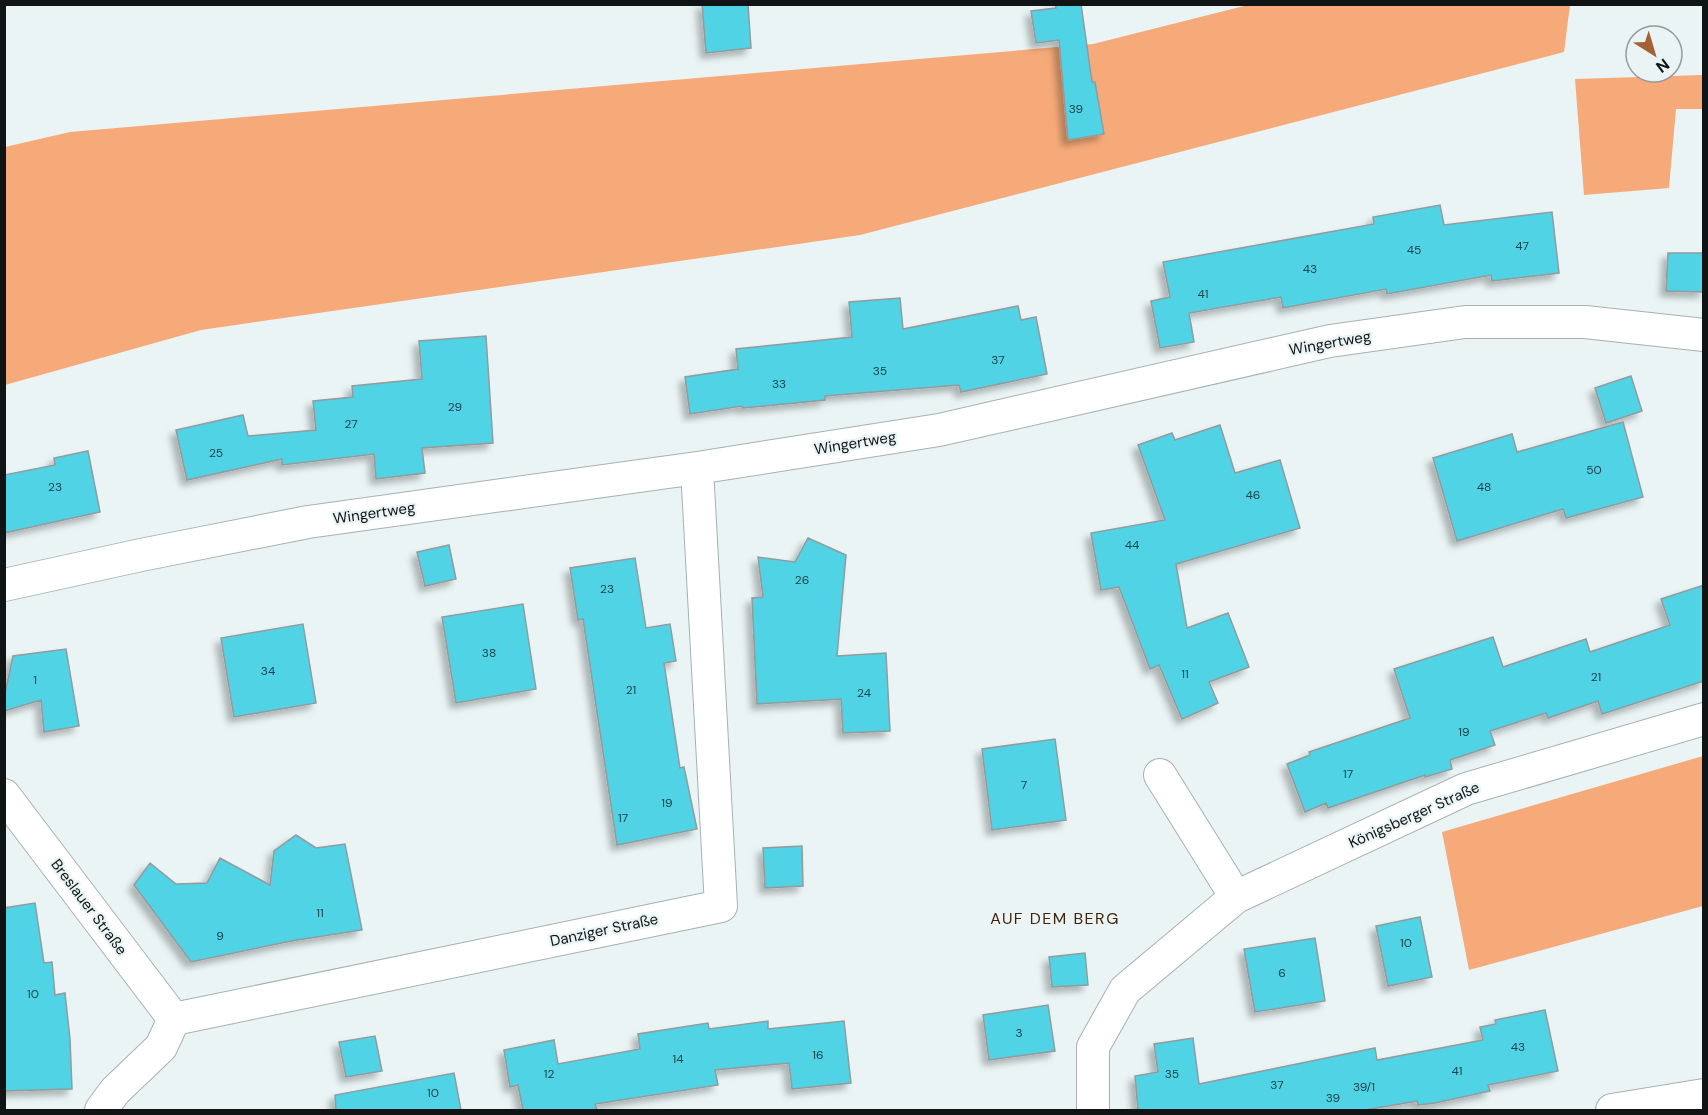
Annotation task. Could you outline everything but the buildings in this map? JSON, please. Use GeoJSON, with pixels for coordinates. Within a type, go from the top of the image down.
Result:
{"type":"FeatureCollection","features":[{"type":"Feature","properties":{"kind":"street","name":"Wingertweg"},"geometry":{"type":"LineString","coordinates":[[4,585],[308,522],[697,468],[939,430],[1330,341],[1465,322],[1585,322],[1704,335]]}},
{"type":"Feature","properties":{"kind":"street","name":"Danziger Straße"},"geometry":{"type":"LineString","coordinates":[[174,1019],[721,906],[697,468]]}},
{"type":"Feature","properties":{"kind":"street","name":"Königsberger Straße"},"geometry":{"type":"LineString","coordinates":[[1092,1110],[1093,1047],[1125,990],[1236,897],[1466,789],[1704,719]]}},
{"type":"Feature","properties":{"kind":"street"},"geometry":{"type":"LineString","coordinates":[[1160,776],[1236,897]]}},
{"type":"Feature","properties":{"kind":"street","name":"Breslauer Straße"},"geometry":{"type":"LineString","coordinates":[[4,795],[174,1019]]}},
{"type":"Feature","properties":{"kind":"street"},"geometry":{"type":"LineString","coordinates":[[101,1110],[115,1091],[161,1047],[174,1019]]}},
{"type":"Feature","properties":{"kind":"street"},"geometry":{"type":"LineString","coordinates":[[1612,1110],[1704,1095]]}},
{"type":"Feature","properties":{"kind":"shaded area"},"geometry":{"type":"Polygon","coordinates":[[[1248,5],[1570,5],[1564,52],[860,235],[201,330],[5,385],[5,147],[70,132],[1093,44],[1248,5]]]}},
{"type":"Feature","properties":{"kind":"shaded area"},"geometry":{"type":"Polygon","coordinates":[[[1703,75],[1703,109],[1676,109],[1669,188],[1584,195],[1575,79],[1624,77],[1624,84],[1684,84],[1684,76],[1703,75]]]}},
{"type":"Feature","properties":{"kind":"shaded area"},"geometry":{"type":"Polygon","coordinates":[[[1703,756],[1703,906],[1469,970],[1442,832],[1703,756]]]}},
{"type":"Feature","properties":{"kind":"district","name":"AUF DEM BERG"},"geometry":{"type":"Point","coordinates":[1055,918]}}]}
